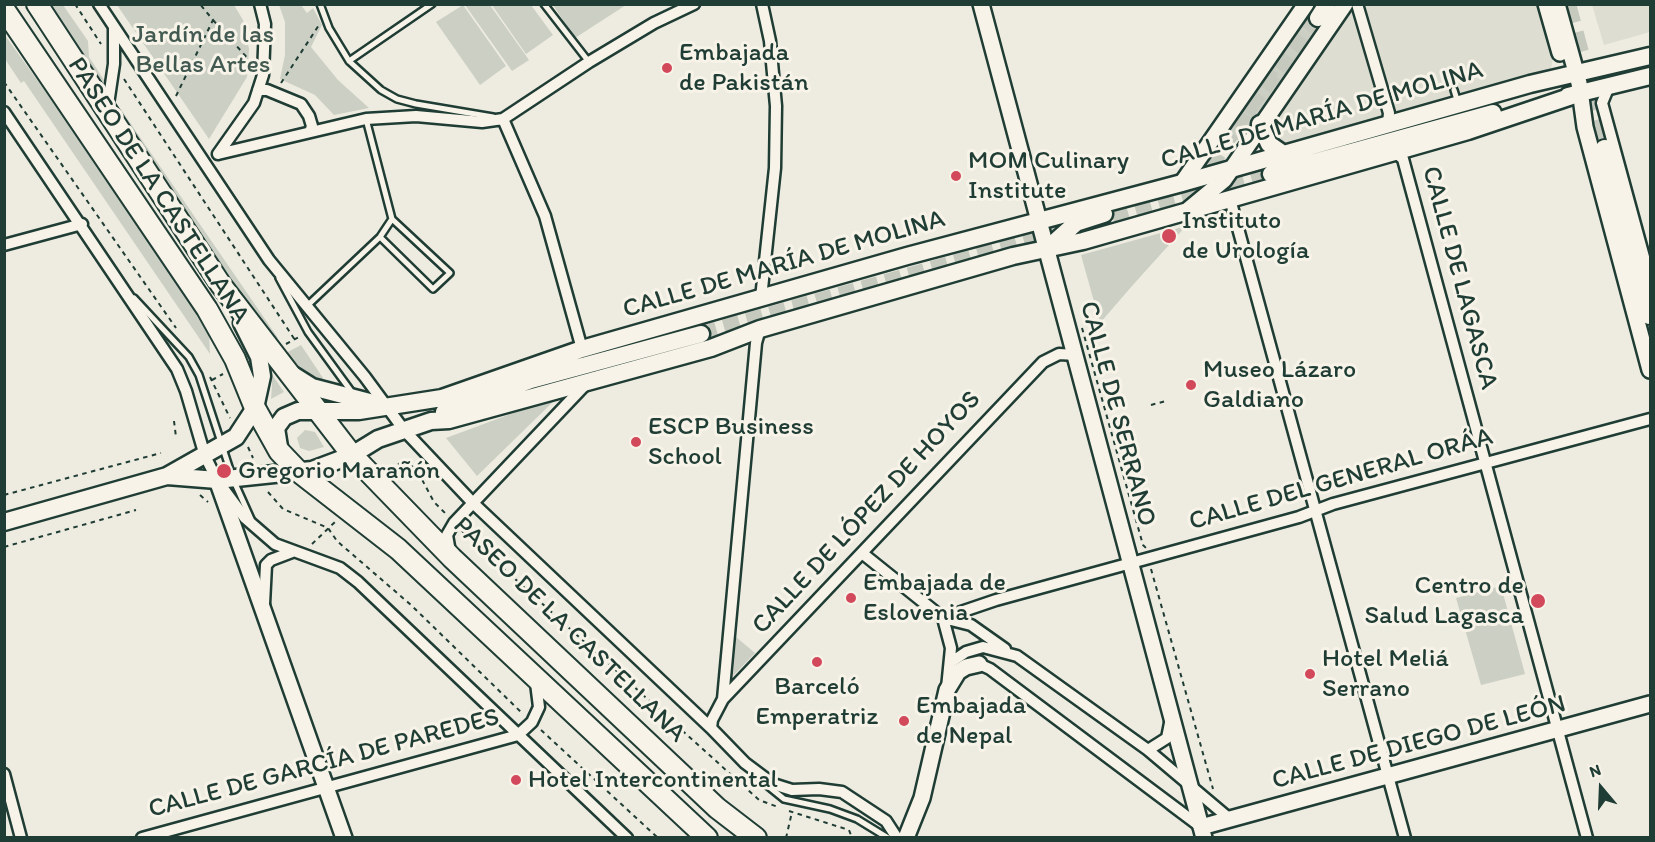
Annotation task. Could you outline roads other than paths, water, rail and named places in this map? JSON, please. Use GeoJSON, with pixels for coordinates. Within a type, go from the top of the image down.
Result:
{"type":"FeatureCollection","features":[{"type":"Feature","properties":{"kind":"highway","name":"PASEO DE LA CASTELLANA"},"geometry":{"type":"LineString","coordinates":[[36,4],[221,285],[280,365],[352,455],[452,558],[717,808],[756,837]]}},
{"type":"Feature","properties":{"kind":"highway","name":"PASEO DE LA CASTELLANA"},"geometry":{"type":"LineString","coordinates":[[4,9],[207,309],[235,359],[255,408],[279,451],[299,472]]}},
{"type":"Feature","properties":{"kind":"highway"},"geometry":{"type":"LineString","coordinates":[[1605,150],[1650,314]]}},
{"type":"Feature","properties":{"kind":"highway"},"geometry":{"type":"LineString","coordinates":[[299,472],[398,549],[707,837]]}},
{"type":"Feature","properties":{"kind":"main road","name":"CALLE DE MARÍA DE MOLINA"},"geometry":{"type":"LineString","coordinates":[[279,451],[276,428],[279,422],[298,411],[359,411],[441,398],[582,349],[1388,124],[1456,97],[1650,56]]}},
{"type":"Feature","properties":{"kind":"main road","name":"CALLE DE MARÍA DE MOLINA"},"geometry":{"type":"LineString","coordinates":[[1271,174],[1453,122],[1650,76]]}},
{"type":"Feature","properties":{"kind":"main road","name":"CALLE DE MARÍA DE MOLINA"},"geometry":{"type":"LineString","coordinates":[[431,421],[449,420],[711,348],[760,329],[1013,256],[1182,213],[1512,118],[1579,93]]}},
{"type":"Feature","properties":{"kind":"main road"},"geometry":{"type":"LineString","coordinates":[[1260,124],[1269,144],[1282,153]]}},
{"type":"Feature","properties":{"kind":"main road"},"geometry":{"type":"LineString","coordinates":[[1048,248],[1076,223],[1152,199],[1182,183]]}},
{"type":"Feature","properties":{"kind":"main road"},"geometry":{"type":"LineString","coordinates":[[4,522],[167,476],[236,437],[255,408],[261,390],[260,357],[221,285]]}},
{"type":"Feature","properties":{"kind":"main road","name":"CALLE DE MARÍA DE MOLINA"},"geometry":{"type":"LineString","coordinates":[[167,476],[225,479],[299,472],[322,467],[352,455],[378,439],[431,421],[446,411],[531,380],[701,333]]}},
{"type":"Feature","properties":{"kind":"main road"},"geometry":{"type":"LineString","coordinates":[[280,365],[297,380],[312,387],[385,406]]}},
{"type":"Feature","properties":{"kind":"main road"},"geometry":{"type":"LineString","coordinates":[[378,439],[372,458],[379,481]]}},
{"type":"Feature","properties":{"kind":"street","name":"PASEO DE LA CASTELLANA"},"geometry":{"type":"LineString","coordinates":[[99,4],[269,260],[365,377],[404,430],[472,503],[711,728],[745,764],[773,784],[792,790],[819,789],[842,792],[886,822],[897,837]]}},
{"type":"Feature","properties":{"kind":"street"},"geometry":{"type":"LineString","coordinates":[[218,154],[243,122],[263,75],[265,24],[260,4]]}},
{"type":"Feature","properties":{"kind":"street"},"geometry":{"type":"LineString","coordinates":[[205,162],[218,154],[366,119],[416,116],[482,122],[503,119],[589,62],[654,23],[694,4]]}},
{"type":"Feature","properties":{"kind":"street"},"geometry":{"type":"LineString","coordinates":[[761,298],[774,168],[776,106],[770,41],[762,4]]}},
{"type":"Feature","properties":{"kind":"street","name":"CALLE DE SERRANO"},"geometry":{"type":"LineString","coordinates":[[981,4],[1132,562],[1202,832]]}},
{"type":"Feature","properties":{"kind":"street"},"geometry":{"type":"LineString","coordinates":[[1182,183],[1306,4]]}},
{"type":"Feature","properties":{"kind":"street"},"geometry":{"type":"LineString","coordinates":[[1182,213],[1210,194],[1234,167],[1260,124],[1345,4]]}},
{"type":"Feature","properties":{"kind":"street"},"geometry":{"type":"LineString","coordinates":[[1357,4],[1389,113],[1388,124]]}},
{"type":"Feature","properties":{"kind":"street"},"geometry":{"type":"LineString","coordinates":[[1546,4],[1579,93],[1584,128],[1650,370]]}},
{"type":"Feature","properties":{"kind":"street"},"geometry":{"type":"LineString","coordinates":[[1557,4],[1571,74]]}},
{"type":"Feature","properties":{"kind":"street","name":"PASEO DE LA CASTELLANA"},"geometry":{"type":"LineString","coordinates":[[107,114],[114,64],[114,27]]}},
{"type":"Feature","properties":{"kind":"street"},"geometry":{"type":"LineString","coordinates":[[1609,86],[1603,99],[1604,110],[1650,279]]}},
{"type":"Feature","properties":{"kind":"street"},"geometry":{"type":"LineString","coordinates":[[258,90],[275,93],[301,104],[309,116],[310,132]]}},
{"type":"Feature","properties":{"kind":"street"},"geometry":{"type":"LineString","coordinates":[[4,112],[82,224],[181,377],[205,456],[225,479],[234,505],[258,531],[275,544],[340,568],[358,582],[627,837]]}},
{"type":"Feature","properties":{"kind":"street"},"geometry":{"type":"LineString","coordinates":[[503,119],[545,216],[582,349]]}},
{"type":"Feature","properties":{"kind":"street","name":"CALLE DE LAGASCA"},"geometry":{"type":"LineString","coordinates":[[1395,152],[1403,159],[1587,837]]}},
{"type":"Feature","properties":{"kind":"street"},"geometry":{"type":"LineString","coordinates":[[1230,199],[1405,837]]}},
{"type":"Feature","properties":{"kind":"street"},"geometry":{"type":"LineString","coordinates":[[4,245],[82,224]]}},
{"type":"Feature","properties":{"kind":"street"},"geometry":{"type":"LineString","coordinates":[[723,699],[756,343],[760,329]]}},
{"type":"Feature","properties":{"kind":"street","name":"CALLE DE LÓPEZ DE HOYOS"},"geometry":{"type":"LineString","coordinates":[[711,728],[712,720],[723,699],[1043,362],[1053,356],[1076,355]]}},
{"type":"Feature","properties":{"kind":"street"},"geometry":{"type":"LineString","coordinates":[[452,558],[447,544],[447,535],[453,523],[589,380]]}},
{"type":"Feature","properties":{"kind":"street","name":"CALLE DEL GENERAL ORÁA"},"geometry":{"type":"LineString","coordinates":[[943,618],[1132,562],[1650,419]]}},
{"type":"Feature","properties":{"kind":"street"},"geometry":{"type":"LineString","coordinates":[[225,479],[264,607],[344,837]]}},
{"type":"Feature","properties":{"kind":"street"},"geometry":{"type":"LineString","coordinates":[[264,607],[266,565],[271,560],[292,552]]}},
{"type":"Feature","properties":{"kind":"street"},"geometry":{"type":"LineString","coordinates":[[862,553],[943,618],[971,625],[1001,645],[1007,652]]}},
{"type":"Feature","properties":{"kind":"street"},"geometry":{"type":"LineString","coordinates":[[906,837],[921,804],[947,690],[950,636],[943,618]]}},
{"type":"Feature","properties":{"kind":"street"},"geometry":{"type":"LineString","coordinates":[[950,663],[966,652],[983,647],[1017,656],[1148,750],[1231,820]]}},
{"type":"Feature","properties":{"kind":"street"},"geometry":{"type":"LineString","coordinates":[[947,690],[958,672],[966,667],[979,664],[990,669],[1202,832]]}},
{"type":"Feature","properties":{"kind":"street"},"geometry":{"type":"LineString","coordinates":[[518,735],[532,722],[539,707],[535,678]]}},
{"type":"Feature","properties":{"kind":"street","name":"CALLE DE DIEGO DE LEÓN"},"geometry":{"type":"LineString","coordinates":[[1202,832],[1231,820],[1650,704]]}},
{"type":"Feature","properties":{"kind":"street"},"geometry":{"type":"LineString","coordinates":[[1148,750],[1167,738],[1170,727],[1169,707]]}},
{"type":"Feature","properties":{"kind":"street","name":"CALLE DE GARCÍA DE PAREDES"},"geometry":{"type":"LineString","coordinates":[[142,837],[518,735]]}},
{"type":"Feature","properties":{"kind":"street"},"geometry":{"type":"LineString","coordinates":[[4,774],[21,837]]}},
{"type":"Feature","properties":{"kind":"lane"},"geometry":{"type":"LineString","coordinates":[[320,4],[329,28],[349,61],[381,90],[397,99],[503,119]]}},
{"type":"Feature","properties":{"kind":"lane"},"geometry":{"type":"LineString","coordinates":[[349,61],[432,4]]}},
{"type":"Feature","properties":{"kind":"lane"},"geometry":{"type":"LineString","coordinates":[[544,4],[589,62]]}},
{"type":"Feature","properties":{"kind":"lane"},"geometry":{"type":"LineString","coordinates":[[366,119],[392,219],[450,273],[433,289],[380,237]]}},
{"type":"Feature","properties":{"kind":"lane"},"geometry":{"type":"LineString","coordinates":[[307,306],[380,237],[392,219]]}},
{"type":"Feature","properties":{"kind":"lane","name":"PASEO DE LA CASTELLANA"},"geometry":{"type":"LineString","coordinates":[[269,260],[308,332],[349,389],[385,406]]}},
{"type":"Feature","properties":{"kind":"lane"},"geometry":{"type":"LineString","coordinates":[[121,283],[189,357],[199,375],[222,446],[225,479],[258,531]]}},
{"type":"Feature","properties":{"kind":"lane","name":"PASEO DE LA CASTELLANA"},"geometry":{"type":"LineString","coordinates":[[745,764],[773,792],[784,799],[830,809],[857,819],[888,837]]}},
{"type":"Feature","properties":{"kind":"tunnel"},"geometry":{"type":"LineString","coordinates":[[1566,4],[1605,150]]}},
{"type":"Feature","properties":{"kind":"tunnel"},"geometry":{"type":"LineString","coordinates":[[1192,183],[1211,165],[1245,112],[1318,18]]}},
{"type":"Feature","properties":{"kind":"tunnel"},"geometry":{"type":"LineString","coordinates":[[1245,112],[1279,52]]}},
{"type":"Feature","properties":{"kind":"tunnel"},"geometry":{"type":"LineString","coordinates":[[1090,225],[1271,174]]}},
{"type":"Feature","properties":{"kind":"tunnel"},"geometry":{"type":"LineString","coordinates":[[701,334],[1056,234]]}},
{"type":"Feature","properties":{"kind":"place","name":"Embajada de Pakistán"},"geometry":{"type":"Point","coordinates":[667,68]}},
{"type":"Feature","properties":{"kind":"place","name":"MOM Culinary Institute"},"geometry":{"type":"Point","coordinates":[956,176]}},
{"type":"Feature","properties":{"kind":"place","name":"Instituto de Urología"},"geometry":{"type":"Point","coordinates":[1169,236]}},
{"type":"Feature","properties":{"kind":"place","name":"Museo Lázaro Galdiano"},"geometry":{"type":"Point","coordinates":[1191,385]}},
{"type":"Feature","properties":{"kind":"place","name":"ESCP Business School"},"geometry":{"type":"Point","coordinates":[636,442]}},
{"type":"Feature","properties":{"kind":"place","name":"Gregorio Marañón"},"geometry":{"type":"Point","coordinates":[224,471]}},
{"type":"Feature","properties":{"kind":"place","name":"Embajada de Eslovenia"},"geometry":{"type":"Point","coordinates":[851,598]}},
{"type":"Feature","properties":{"kind":"place","name":"Centro de Salud Lagasca"},"geometry":{"type":"Point","coordinates":[1538,601]}},
{"type":"Feature","properties":{"kind":"place","name":"Barceló Emperatriz"},"geometry":{"type":"Point","coordinates":[817,662]}},
{"type":"Feature","properties":{"kind":"place","name":"Hotel Meliá Serrano"},"geometry":{"type":"Point","coordinates":[1310,674]}},
{"type":"Feature","properties":{"kind":"place","name":"Embajada de Nepal"},"geometry":{"type":"Point","coordinates":[904,721]}},
{"type":"Feature","properties":{"kind":"place","name":"Hotel Intercontinental"},"geometry":{"type":"Point","coordinates":[516,780]}},
{"type":"Feature","properties":{"kind":"park label","name":"Jardín de las Bellas Artes"},"geometry":{"type":"Point","coordinates":[203,50]}}]}
